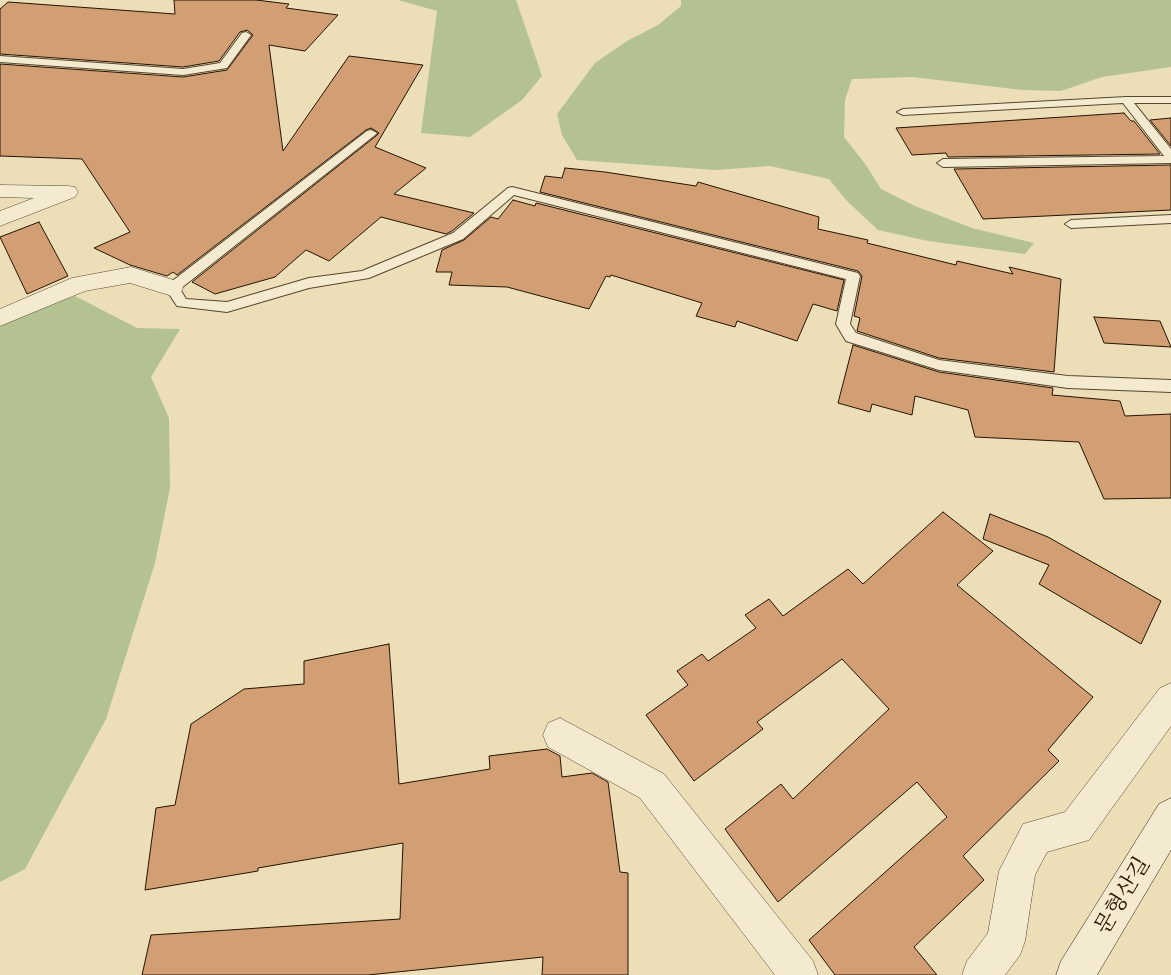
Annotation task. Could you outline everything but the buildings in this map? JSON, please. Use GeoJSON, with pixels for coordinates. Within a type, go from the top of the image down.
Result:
{"type":"FeatureCollection","features":[{"type":"Feature","properties":{"kind":"street"},"geometry":{"type":"LineString","coordinates":[[0,191],[68,192],[0,219]]}},
{"type":"Feature","properties":{"kind":"street"},"geometry":{"type":"LineString","coordinates":[[0,318],[80,284],[131,276],[172,288]]}},
{"type":"Feature","properties":{"kind":"street"},"geometry":{"type":"LineString","coordinates":[[981,975],[1006,941],[1017,871],[1036,838],[1076,827],[1171,699]]}},
{"type":"Feature","properties":{"kind":"street"},"geometry":{"type":"LineString","coordinates":[[560,735],[652,786],[799,975]]}},
{"type":"Feature","properties":{"kind":"street","name":"문형산길"},"geometry":{"type":"LineString","coordinates":[[1076,975],[1171,816]]}},
{"type":"Feature","properties":{"kind":"lane"},"geometry":{"type":"LineString","coordinates":[[0,60],[183,72],[223,66],[246,35]]}},
{"type":"Feature","properties":{"kind":"lane"},"geometry":{"type":"LineString","coordinates":[[903,112],[1126,100],[1171,100]]}},
{"type":"Feature","properties":{"kind":"lane"},"geometry":{"type":"LineString","coordinates":[[1126,100],[1171,158]]}},
{"type":"Feature","properties":{"kind":"lane"},"geometry":{"type":"LineString","coordinates":[[371,133],[172,288],[182,303],[227,307],[309,283],[364,275],[458,236],[512,191],[853,276],[843,324],[851,337],[939,365],[1068,382],[1171,386]]}},
{"type":"Feature","properties":{"kind":"lane"},"geometry":{"type":"LineString","coordinates":[[943,163],[1171,158]]}},
{"type":"Feature","properties":{"kind":"lane"},"geometry":{"type":"LineString","coordinates":[[1071,224],[1171,219]]}},
{"type":"Feature","properties":{"kind":"green space"},"geometry":{"type":"Polygon","coordinates":[[[398,0],[516,0],[542,76],[522,100],[470,137],[421,133],[437,11],[398,0]]]}},
{"type":"Feature","properties":{"kind":"green space"},"geometry":{"type":"Polygon","coordinates":[[[681,0],[1171,0],[1171,67],[1102,77],[1061,91],[1022,90],[912,77],[852,79],[845,100],[844,137],[866,165],[881,189],[915,206],[972,228],[1034,243],[1025,254],[928,241],[878,230],[847,201],[829,179],[770,166],[715,170],[577,160],[562,135],[557,114],[595,63],[627,41],[658,25],[681,6],[681,0]]]}},
{"type":"Feature","properties":{"kind":"green space"},"geometry":{"type":"Polygon","coordinates":[[[75,296],[137,328],[180,329],[151,377],[169,418],[170,488],[155,563],[106,719],[25,869],[0,882],[0,322],[75,296]]]}}]}
